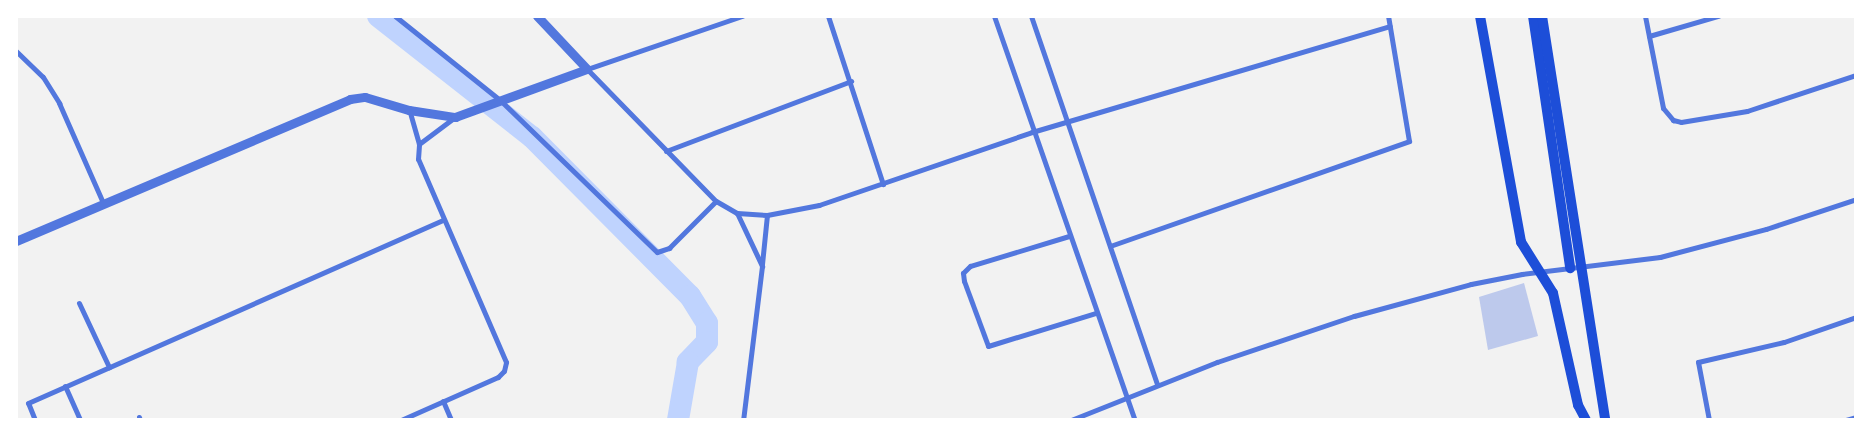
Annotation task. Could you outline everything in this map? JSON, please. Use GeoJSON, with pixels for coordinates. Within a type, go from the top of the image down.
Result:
{"type":"FeatureCollection","features":[{"type":"Feature","properties":{"kind":"main road"},"geometry":{"type":"LineString","coordinates":[[1480,16],[1521,242],[1553,292],[1578,405],[1586,420]]}},
{"type":"Feature","properties":{"kind":"main road"},"geometry":{"type":"LineString","coordinates":[[1533,16],[1570,268]]}},
{"type":"Feature","properties":{"kind":"main road"},"geometry":{"type":"LineString","coordinates":[[1542,16],[1605,420]]}},
{"type":"Feature","properties":{"kind":"street"},"geometry":{"type":"LineString","coordinates":[[395,16],[657,252],[669,248],[716,201]]}},
{"type":"Feature","properties":{"kind":"street"},"geometry":{"type":"LineString","coordinates":[[536,16],[716,201],[737,213],[767,215],[805,209],[1032,132],[1390,26]]}},
{"type":"Feature","properties":{"kind":"street"},"geometry":{"type":"LineString","coordinates":[[420,144],[455,117],[742,16]]}},
{"type":"Feature","properties":{"kind":"street"},"geometry":{"type":"LineString","coordinates":[[828,16],[851,81],[883,184]]}},
{"type":"Feature","properties":{"kind":"street"},"geometry":{"type":"LineString","coordinates":[[994,16],[1032,132],[1135,420]]}},
{"type":"Feature","properties":{"kind":"street"},"geometry":{"type":"LineString","coordinates":[[1031,16],[1069,121],[1157,385]]}},
{"type":"Feature","properties":{"kind":"street"},"geometry":{"type":"LineString","coordinates":[[1110,246],[1409,141],[1388,16]]}},
{"type":"Feature","properties":{"kind":"street"},"geometry":{"type":"LineString","coordinates":[[1645,16],[1663,108],[1673,120],[1681,122],[1747,111],[1856,75]]}},
{"type":"Feature","properties":{"kind":"street"},"geometry":{"type":"LineString","coordinates":[[1649,36],[1718,16]]}},
{"type":"Feature","properties":{"kind":"street"},"geometry":{"type":"LineString","coordinates":[[16,51],[43,77],[59,103],[104,205]]}},
{"type":"Feature","properties":{"kind":"street"},"geometry":{"type":"LineString","coordinates":[[666,151],[851,81]]}},
{"type":"Feature","properties":{"kind":"street"},"geometry":{"type":"LineString","coordinates":[[16,241],[350,99],[365,97],[409,110],[455,117]]}},
{"type":"Feature","properties":{"kind":"street"},"geometry":{"type":"LineString","coordinates":[[401,420],[498,377],[504,371],[506,362],[418,159],[420,144],[409,110]]}},
{"type":"Feature","properties":{"kind":"street"},"geometry":{"type":"LineString","coordinates":[[1071,420],[1157,385],[1354,316],[1471,284],[1538,271],[1660,257],[1766,229],[1856,199]]}},
{"type":"Feature","properties":{"kind":"street"},"geometry":{"type":"LineString","coordinates":[[737,213],[762,266]]}},
{"type":"Feature","properties":{"kind":"street"},"geometry":{"type":"LineString","coordinates":[[743,420],[767,215]]}},
{"type":"Feature","properties":{"kind":"street"},"geometry":{"type":"LineString","coordinates":[[36,420],[28,403],[443,220]]}},
{"type":"Feature","properties":{"kind":"street"},"geometry":{"type":"LineString","coordinates":[[1069,236],[970,266],[962,273],[988,346],[1096,313]]}},
{"type":"Feature","properties":{"kind":"street"},"geometry":{"type":"LineString","coordinates":[[79,303],[109,368]]}},
{"type":"Feature","properties":{"kind":"street"},"geometry":{"type":"LineString","coordinates":[[1708,420],[1698,362],[1784,342],[1856,317]]}},
{"type":"Feature","properties":{"kind":"street"},"geometry":{"type":"LineString","coordinates":[[65,386],[80,420]]}},
{"type":"Feature","properties":{"kind":"street"},"geometry":{"type":"LineString","coordinates":[[443,401],[451,420]]}},
{"type":"Feature","properties":{"kind":"street"},"geometry":{"type":"LineString","coordinates":[[1846,420],[1856,417]]}},
{"type":"Feature","properties":{"kind":"building"},"geometry":{"type":"Polygon","coordinates":[[[1524,283],[1538,336],[1488,350],[1479,297],[1524,283]]]}},
{"type":"Feature","properties":{"kind":"waterway"},"geometry":{"type":"LineString","coordinates":[[378,16],[532,137],[690,296],[707,323],[707,342],[688,362],[678,420]]}}]}
